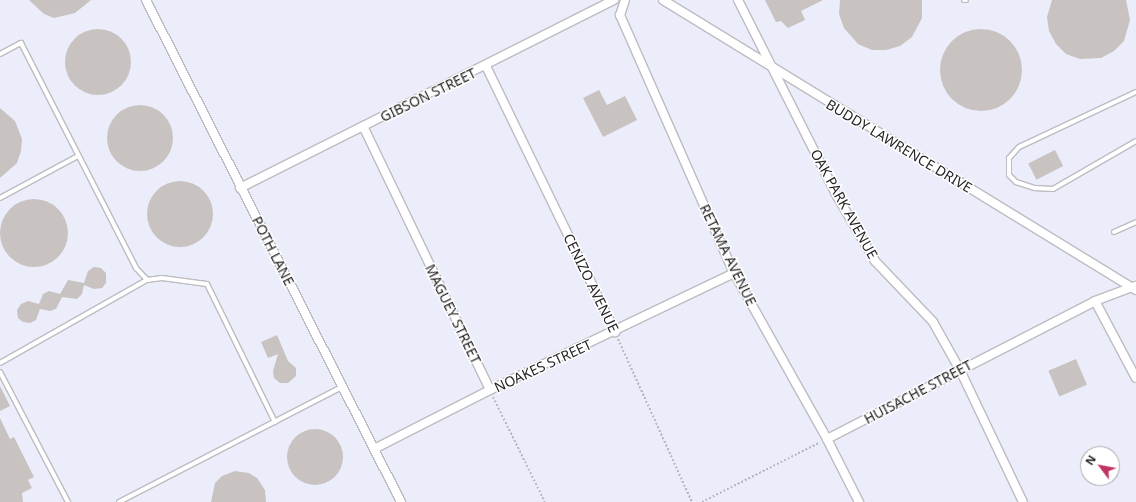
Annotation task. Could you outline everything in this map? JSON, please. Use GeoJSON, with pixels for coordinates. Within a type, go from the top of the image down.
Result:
{"type":"FeatureCollection","features":[{"type":"Feature","properties":{"kind":"street","name":"POTH LANE"},"geometry":{"type":"LineString","coordinates":[[146,0],[240,188],[401,502]]}},
{"type":"Feature","properties":{"kind":"street","name":"GIBSON STREET"},"geometry":{"type":"LineString","coordinates":[[240,188],[486,66],[614,0]]}},
{"type":"Feature","properties":{"kind":"street","name":"RETAMA AVENUE"},"geometry":{"type":"LineString","coordinates":[[625,0],[620,15],[734,273],[827,439],[859,502]]}},
{"type":"Feature","properties":{"kind":"street","name":"BUDDY LAWRENCE DRIVE"},"geometry":{"type":"LineString","coordinates":[[663,0],[772,68],[1135,288]]}},
{"type":"Feature","properties":{"kind":"street","name":"OAK PARK AVENUE"},"geometry":{"type":"LineString","coordinates":[[738,0],[837,196],[874,261],[933,322],[960,370],[1023,502]]}},
{"type":"Feature","properties":{"kind":"street","name":"CENIZO AVENUE"},"geometry":{"type":"LineString","coordinates":[[486,66],[614,332]]}},
{"type":"Feature","properties":{"kind":"street","name":"MAGUEY STREET"},"geometry":{"type":"LineString","coordinates":[[363,126],[490,390]]}},
{"type":"Feature","properties":{"kind":"street","name":"NOAKES STREET"},"geometry":{"type":"LineString","coordinates":[[374,449],[490,390],[614,332],[734,273]]}},
{"type":"Feature","properties":{"kind":"street","name":"HUISACHE STREET"},"geometry":{"type":"LineString","coordinates":[[827,439],[1095,301],[1135,288]]}},
{"type":"Feature","properties":{"kind":"street"},"geometry":{"type":"LineString","coordinates":[[1095,301],[1136,378]]}},
{"type":"Feature","properties":{"kind":"lane"},"geometry":{"type":"LineString","coordinates":[[0,54],[21,43],[136,268],[147,280]]}},
{"type":"Feature","properties":{"kind":"lane"},"geometry":{"type":"LineString","coordinates":[[1136,92],[1019,148],[1009,158],[1009,175],[1016,182],[1035,188],[1053,189],[1136,141]]}},
{"type":"Feature","properties":{"kind":"lane"},"geometry":{"type":"LineString","coordinates":[[0,198],[78,156]]}},
{"type":"Feature","properties":{"kind":"lane"},"geometry":{"type":"LineString","coordinates":[[1114,232],[1136,222]]}},
{"type":"Feature","properties":{"kind":"lane"},"geometry":{"type":"LineString","coordinates":[[0,363],[147,280],[162,278],[207,284],[275,422]]}},
{"type":"Feature","properties":{"kind":"lane"},"geometry":{"type":"LineString","coordinates":[[0,372],[68,502]]}},
{"type":"Feature","properties":{"kind":"lane"},"geometry":{"type":"LineString","coordinates":[[119,502],[342,387]]}},
{"type":"Feature","properties":{"kind":"path","name":"CENIZO AVENUE"},"geometry":{"type":"LineString","coordinates":[[614,332],[692,502]]}},
{"type":"Feature","properties":{"kind":"path"},"geometry":{"type":"LineString","coordinates":[[490,390],[545,502]]}},
{"type":"Feature","properties":{"kind":"path"},"geometry":{"type":"LineString","coordinates":[[702,502],[827,439]]}},
{"type":"Feature","properties":{"kind":"shaded area"},"geometry":{"type":"Polygon","coordinates":[[[0,0],[1136,0],[1136,502],[0,502],[0,0]]]}},
{"type":"Feature","properties":{"kind":"building"},"geometry":{"type":"Polygon","coordinates":[[[29,0],[91,0],[75,13],[54,18],[44,14],[29,0]]]}},
{"type":"Feature","properties":{"kind":"building"},"geometry":{"type":"Polygon","coordinates":[[[765,0],[823,0],[801,11],[805,20],[788,28],[781,21],[776,22],[765,0]]]}},
{"type":"Feature","properties":{"kind":"building"},"geometry":{"type":"Polygon","coordinates":[[[840,0],[922,0],[922,18],[912,37],[900,46],[886,50],[872,50],[858,44],[844,28],[839,14],[840,0]]]}},
{"type":"Feature","properties":{"kind":"building"},"geometry":{"type":"Polygon","coordinates":[[[1052,0],[1126,0],[1130,20],[1124,41],[1114,51],[1101,58],[1080,59],[1066,54],[1056,44],[1049,31],[1047,17],[1052,0]]]}},
{"type":"Feature","properties":{"kind":"building"},"geometry":{"type":"Polygon","coordinates":[[[98,29],[110,32],[121,39],[128,50],[131,62],[128,74],[121,85],[110,92],[98,95],[86,92],[75,85],[68,74],[65,62],[68,50],[75,39],[86,32],[98,29]]]}},
{"type":"Feature","properties":{"kind":"building"},"geometry":{"type":"Polygon","coordinates":[[[981,29],[997,32],[1010,41],[1019,54],[1022,70],[1019,86],[1010,99],[997,108],[981,111],[965,108],[952,99],[943,86],[940,70],[943,54],[952,41],[965,32],[981,29]]]}},
{"type":"Feature","properties":{"kind":"building"},"geometry":{"type":"Polygon","coordinates":[[[599,90],[607,105],[625,96],[637,120],[603,137],[583,98],[599,90]]]}},
{"type":"Feature","properties":{"kind":"building"},"geometry":{"type":"Polygon","coordinates":[[[140,105],[152,108],[163,115],[170,126],[173,138],[170,150],[163,161],[152,168],[140,171],[128,168],[117,161],[110,150],[107,138],[110,126],[117,115],[128,108],[140,105]]]}},
{"type":"Feature","properties":{"kind":"building"},"geometry":{"type":"Polygon","coordinates":[[[0,108],[15,121],[22,139],[21,151],[17,163],[0,178],[0,108]]]}},
{"type":"Feature","properties":{"kind":"building"},"geometry":{"type":"Polygon","coordinates":[[[1055,150],[1063,166],[1036,180],[1028,164],[1055,150]]]}},
{"type":"Feature","properties":{"kind":"building"},"geometry":{"type":"Polygon","coordinates":[[[180,181],[192,184],[203,191],[210,202],[213,214],[210,226],[203,237],[192,244],[180,247],[168,244],[157,237],[150,226],[147,214],[150,202],[157,191],[168,184],[180,181]]]}},
{"type":"Feature","properties":{"kind":"building"},"geometry":{"type":"Polygon","coordinates":[[[34,199],[47,202],[58,209],[65,220],[68,233],[65,246],[58,257],[47,264],[34,267],[21,264],[10,257],[3,246],[0,233],[3,220],[10,209],[21,202],[34,199]]]}},
{"type":"Feature","properties":{"kind":"building"},"geometry":{"type":"Polygon","coordinates":[[[94,267],[101,268],[106,273],[106,283],[102,288],[94,289],[84,285],[82,294],[77,299],[62,297],[56,309],[50,311],[40,309],[36,320],[30,323],[23,322],[18,318],[17,310],[21,304],[28,301],[39,304],[43,294],[49,291],[60,294],[68,280],[84,283],[88,271],[94,267]]]}},
{"type":"Feature","properties":{"kind":"building"},"geometry":{"type":"Polygon","coordinates":[[[277,335],[288,361],[296,368],[296,376],[288,383],[280,383],[274,378],[273,371],[278,354],[268,358],[261,342],[277,335]]]}},
{"type":"Feature","properties":{"kind":"building"},"geometry":{"type":"Polygon","coordinates":[[[1076,359],[1087,385],[1059,396],[1048,371],[1076,359]]]}},
{"type":"Feature","properties":{"kind":"building"},"geometry":{"type":"Polygon","coordinates":[[[0,386],[10,406],[0,411],[0,386]]]}},
{"type":"Feature","properties":{"kind":"building"},"geometry":{"type":"Polygon","coordinates":[[[0,418],[10,439],[14,437],[34,477],[28,480],[32,488],[22,493],[23,502],[0,502],[0,418]]]}},
{"type":"Feature","properties":{"kind":"building"},"geometry":{"type":"Polygon","coordinates":[[[315,429],[330,434],[338,442],[343,457],[338,472],[330,480],[315,485],[300,480],[292,472],[287,457],[292,442],[300,434],[315,429]]]}},
{"type":"Feature","properties":{"kind":"building"},"geometry":{"type":"Polygon","coordinates":[[[235,471],[249,473],[257,478],[265,490],[266,502],[211,502],[215,483],[222,476],[235,471]]]}}]}
